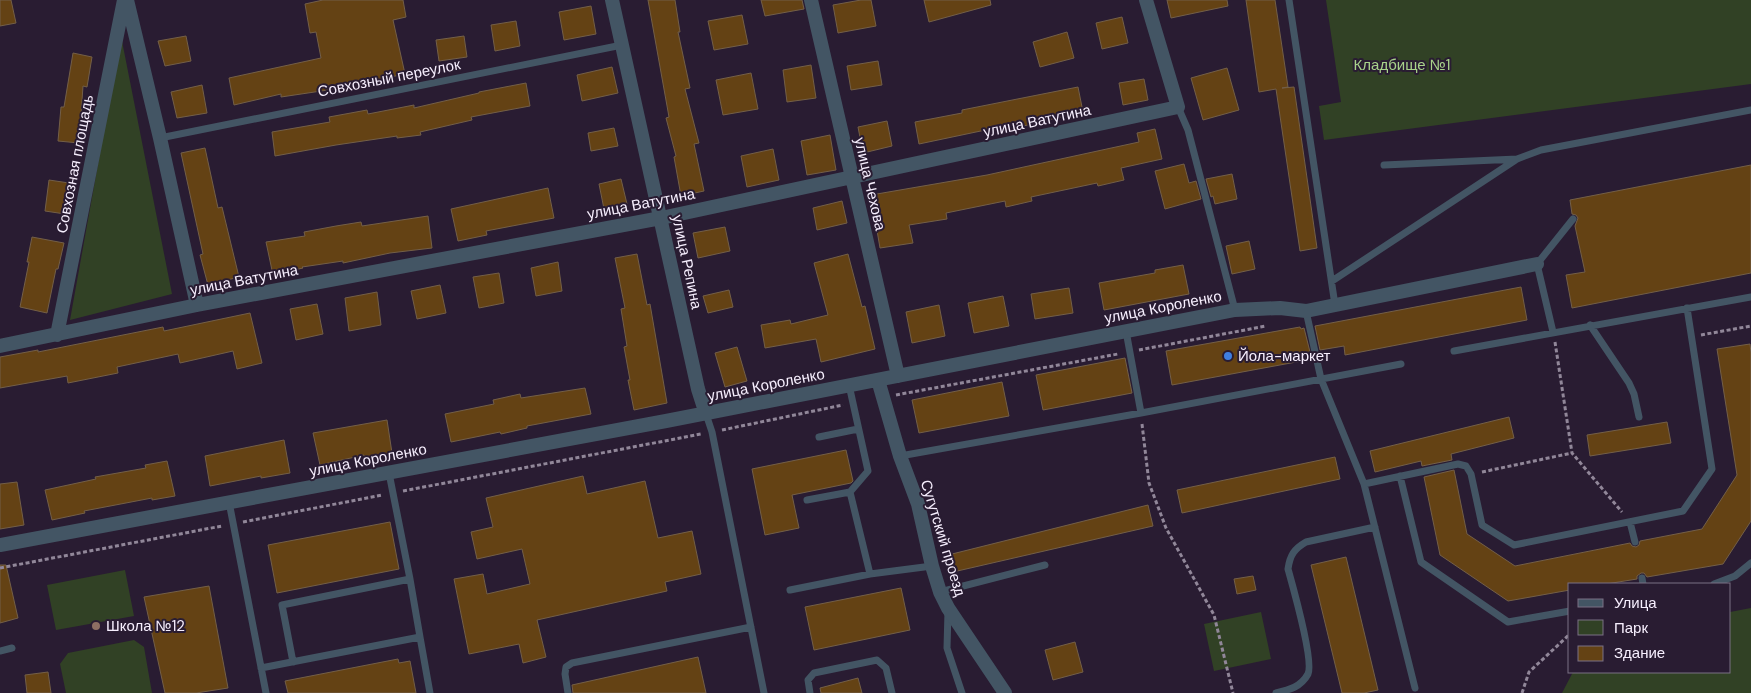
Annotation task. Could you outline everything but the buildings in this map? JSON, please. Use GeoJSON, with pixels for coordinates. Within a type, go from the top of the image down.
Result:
{"type":"FeatureCollection","features":[{"type":"Feature","properties":{"kind":"street","name":"Совхозная площадь"},"geometry":{"type":"LineString","coordinates":[[125,0],[160,138],[197,305]]}},
{"type":"Feature","properties":{"kind":"street","name":"Совхозная площадь"},"geometry":{"type":"LineString","coordinates":[[57,335],[125,0]]}},
{"type":"Feature","properties":{"kind":"street","name":"улица Репина"},"geometry":{"type":"LineString","coordinates":[[612,0],[698,389],[706,414]]}},
{"type":"Feature","properties":{"kind":"street","name":"улица Чехова"},"geometry":{"type":"LineString","coordinates":[[811,0],[898,376]]}},
{"type":"Feature","properties":{"kind":"street"},"geometry":{"type":"LineString","coordinates":[[1146,0],[1178,107]]}},
{"type":"Feature","properties":{"kind":"street","name":"улица Ватутина"},"geometry":{"type":"LineString","coordinates":[[0,346],[197,305],[661,218],[1178,107]]}},
{"type":"Feature","properties":{"kind":"street","name":"улица Короленко"},"geometry":{"type":"LineString","coordinates":[[0,545],[706,414],[1235,310],[1280,308],[1306,311],[1537,264]]}},
{"type":"Feature","properties":{"kind":"street","name":"Сугутский проезд"},"geometry":{"type":"LineString","coordinates":[[878,380],[900,456],[918,504],[940,592],[948,608],[1004,693]]}},
{"type":"Feature","properties":{"kind":"lane"},"geometry":{"type":"LineString","coordinates":[[1289,0],[1335,305]]}},
{"type":"Feature","properties":{"kind":"lane","name":"Совхозный переулок"},"geometry":{"type":"LineString","coordinates":[[160,138],[622,45]]}},
{"type":"Feature","properties":{"kind":"lane"},"geometry":{"type":"LineString","coordinates":[[1178,107],[1188,130],[1235,310]]}},
{"type":"Feature","properties":{"kind":"lane"},"geometry":{"type":"LineString","coordinates":[[1332,281],[1517,159],[1541,150],[1751,110]]}},
{"type":"Feature","properties":{"kind":"lane"},"geometry":{"type":"LineString","coordinates":[[1384,165],[1517,159]]}},
{"type":"Feature","properties":{"kind":"lane"},"geometry":{"type":"LineString","coordinates":[[1553,332],[1537,264],[1573,219]]}},
{"type":"Feature","properties":{"kind":"lane"},"geometry":{"type":"LineString","coordinates":[[1454,351],[1751,297]]}},
{"type":"Feature","properties":{"kind":"lane"},"geometry":{"type":"LineString","coordinates":[[1364,484],[1458,464],[1466,466],[1471,474],[1482,525],[1514,545],[1683,511],[1712,469],[1688,308]]}},
{"type":"Feature","properties":{"kind":"lane"},"geometry":{"type":"LineString","coordinates":[[1306,311],[1321,379],[1364,484],[1415,688]]}},
{"type":"Feature","properties":{"kind":"lane"},"geometry":{"type":"LineString","coordinates":[[1590,325],[1629,383],[1634,394],[1639,417]]}},
{"type":"Feature","properties":{"kind":"lane"},"geometry":{"type":"LineString","coordinates":[[1126,331],[1141,413]]}},
{"type":"Feature","properties":{"kind":"lane"},"geometry":{"type":"LineString","coordinates":[[900,456],[1401,364]]}},
{"type":"Feature","properties":{"kind":"lane"},"geometry":{"type":"LineString","coordinates":[[807,500],[850,492],[868,471],[849,385]]}},
{"type":"Feature","properties":{"kind":"lane"},"geometry":{"type":"LineString","coordinates":[[706,414],[712,432],[764,693]]}},
{"type":"Feature","properties":{"kind":"lane"},"geometry":{"type":"LineString","coordinates":[[819,437],[858,429]]}},
{"type":"Feature","properties":{"kind":"lane"},"geometry":{"type":"LineString","coordinates":[[389,473],[430,693]]}},
{"type":"Feature","properties":{"kind":"lane"},"geometry":{"type":"LineString","coordinates":[[1400,476],[1421,562],[1508,622],[1568,610]]}},
{"type":"Feature","properties":{"kind":"lane"},"geometry":{"type":"LineString","coordinates":[[850,492],[870,574]]}},
{"type":"Feature","properties":{"kind":"lane"},"geometry":{"type":"LineString","coordinates":[[229,502],[266,693]]}},
{"type":"Feature","properties":{"kind":"lane"},"geometry":{"type":"LineString","coordinates":[[1630,522],[1634,542]]}},
{"type":"Feature","properties":{"kind":"lane"},"geometry":{"type":"LineString","coordinates":[[1276,693],[1290,690],[1302,683],[1309,672],[1308,656],[1288,568],[1290,557],[1296,548],[1306,542],[1375,527]]}},
{"type":"Feature","properties":{"kind":"lane"},"geometry":{"type":"LineString","coordinates":[[1717,583],[1735,576],[1751,563]]}},
{"type":"Feature","properties":{"kind":"lane"},"geometry":{"type":"LineString","coordinates":[[940,592],[1045,565]]}},
{"type":"Feature","properties":{"kind":"lane"},"geometry":{"type":"LineString","coordinates":[[790,590],[870,574],[932,566]]}},
{"type":"Feature","properties":{"kind":"lane"},"geometry":{"type":"LineString","coordinates":[[293,662],[282,605],[410,579]]}},
{"type":"Feature","properties":{"kind":"lane"},"geometry":{"type":"LineString","coordinates":[[948,608],[946,648],[962,693]]}},
{"type":"Feature","properties":{"kind":"lane"},"geometry":{"type":"LineString","coordinates":[[568,693],[564,674],[566,667],[572,663],[751,627]]}},
{"type":"Feature","properties":{"kind":"lane"},"geometry":{"type":"LineString","coordinates":[[261,668],[420,637]]}},
{"type":"Feature","properties":{"kind":"lane"},"geometry":{"type":"LineString","coordinates":[[0,651],[12,648]]}},
{"type":"Feature","properties":{"kind":"lane"},"geometry":{"type":"LineString","coordinates":[[810,693],[808,680],[814,673],[877,660],[886,668],[892,693]]}},
{"type":"Feature","properties":{"kind":"path"},"geometry":{"type":"LineString","coordinates":[[882,398],[1272,324]]}},
{"type":"Feature","properties":{"kind":"path"},"geometry":{"type":"LineString","coordinates":[[1691,337],[1751,326]]}},
{"type":"Feature","properties":{"kind":"path"},"geometry":{"type":"LineString","coordinates":[[1553,332],[1572,453],[1630,522]]}},
{"type":"Feature","properties":{"kind":"path"},"geometry":{"type":"LineString","coordinates":[[0,568],[712,432],[853,403]]}},
{"type":"Feature","properties":{"kind":"path"},"geometry":{"type":"LineString","coordinates":[[1141,413],[1149,483],[1166,528],[1214,615],[1233,693]]}},
{"type":"Feature","properties":{"kind":"path"},"geometry":{"type":"LineString","coordinates":[[1471,474],[1572,453]]}},
{"type":"Feature","properties":{"kind":"path"},"geometry":{"type":"LineString","coordinates":[[1522,693],[1529,672],[1568,636]]}},
{"type":"Feature","properties":{"kind":"green space","name":"Кладбище №1"},"geometry":{"type":"Polygon","coordinates":[[[1326,0],[1751,0],[1751,84],[1324,140],[1319,106],[1341,102],[1326,0]]]}},
{"type":"Feature","properties":{"kind":"green space"},"geometry":{"type":"Polygon","coordinates":[[[121,36],[172,294],[70,320],[121,36]]]}},
{"type":"Feature","properties":{"kind":"green space"},"geometry":{"type":"Polygon","coordinates":[[[125,570],[134,616],[56,630],[47,585],[125,570]]]}},
{"type":"Feature","properties":{"kind":"green space"},"geometry":{"type":"Polygon","coordinates":[[[1751,608],[1751,693],[1562,693],[1572,673],[1731,673],[1731,612],[1751,608]]]}},
{"type":"Feature","properties":{"kind":"green space"},"geometry":{"type":"Polygon","coordinates":[[[1261,612],[1271,659],[1214,671],[1204,624],[1261,612]]]}},
{"type":"Feature","properties":{"kind":"green space"},"geometry":{"type":"Polygon","coordinates":[[[134,640],[144,647],[152,693],[66,693],[60,664],[68,653],[134,640]]]}},
{"type":"Feature","properties":{"kind":"place","name":"Йола-маркет"},"geometry":{"type":"Point","coordinates":[1228,356]}},
{"type":"Feature","properties":{"kind":"place","name":"Школа №12"},"geometry":{"type":"Point","coordinates":[96,626]}}]}
